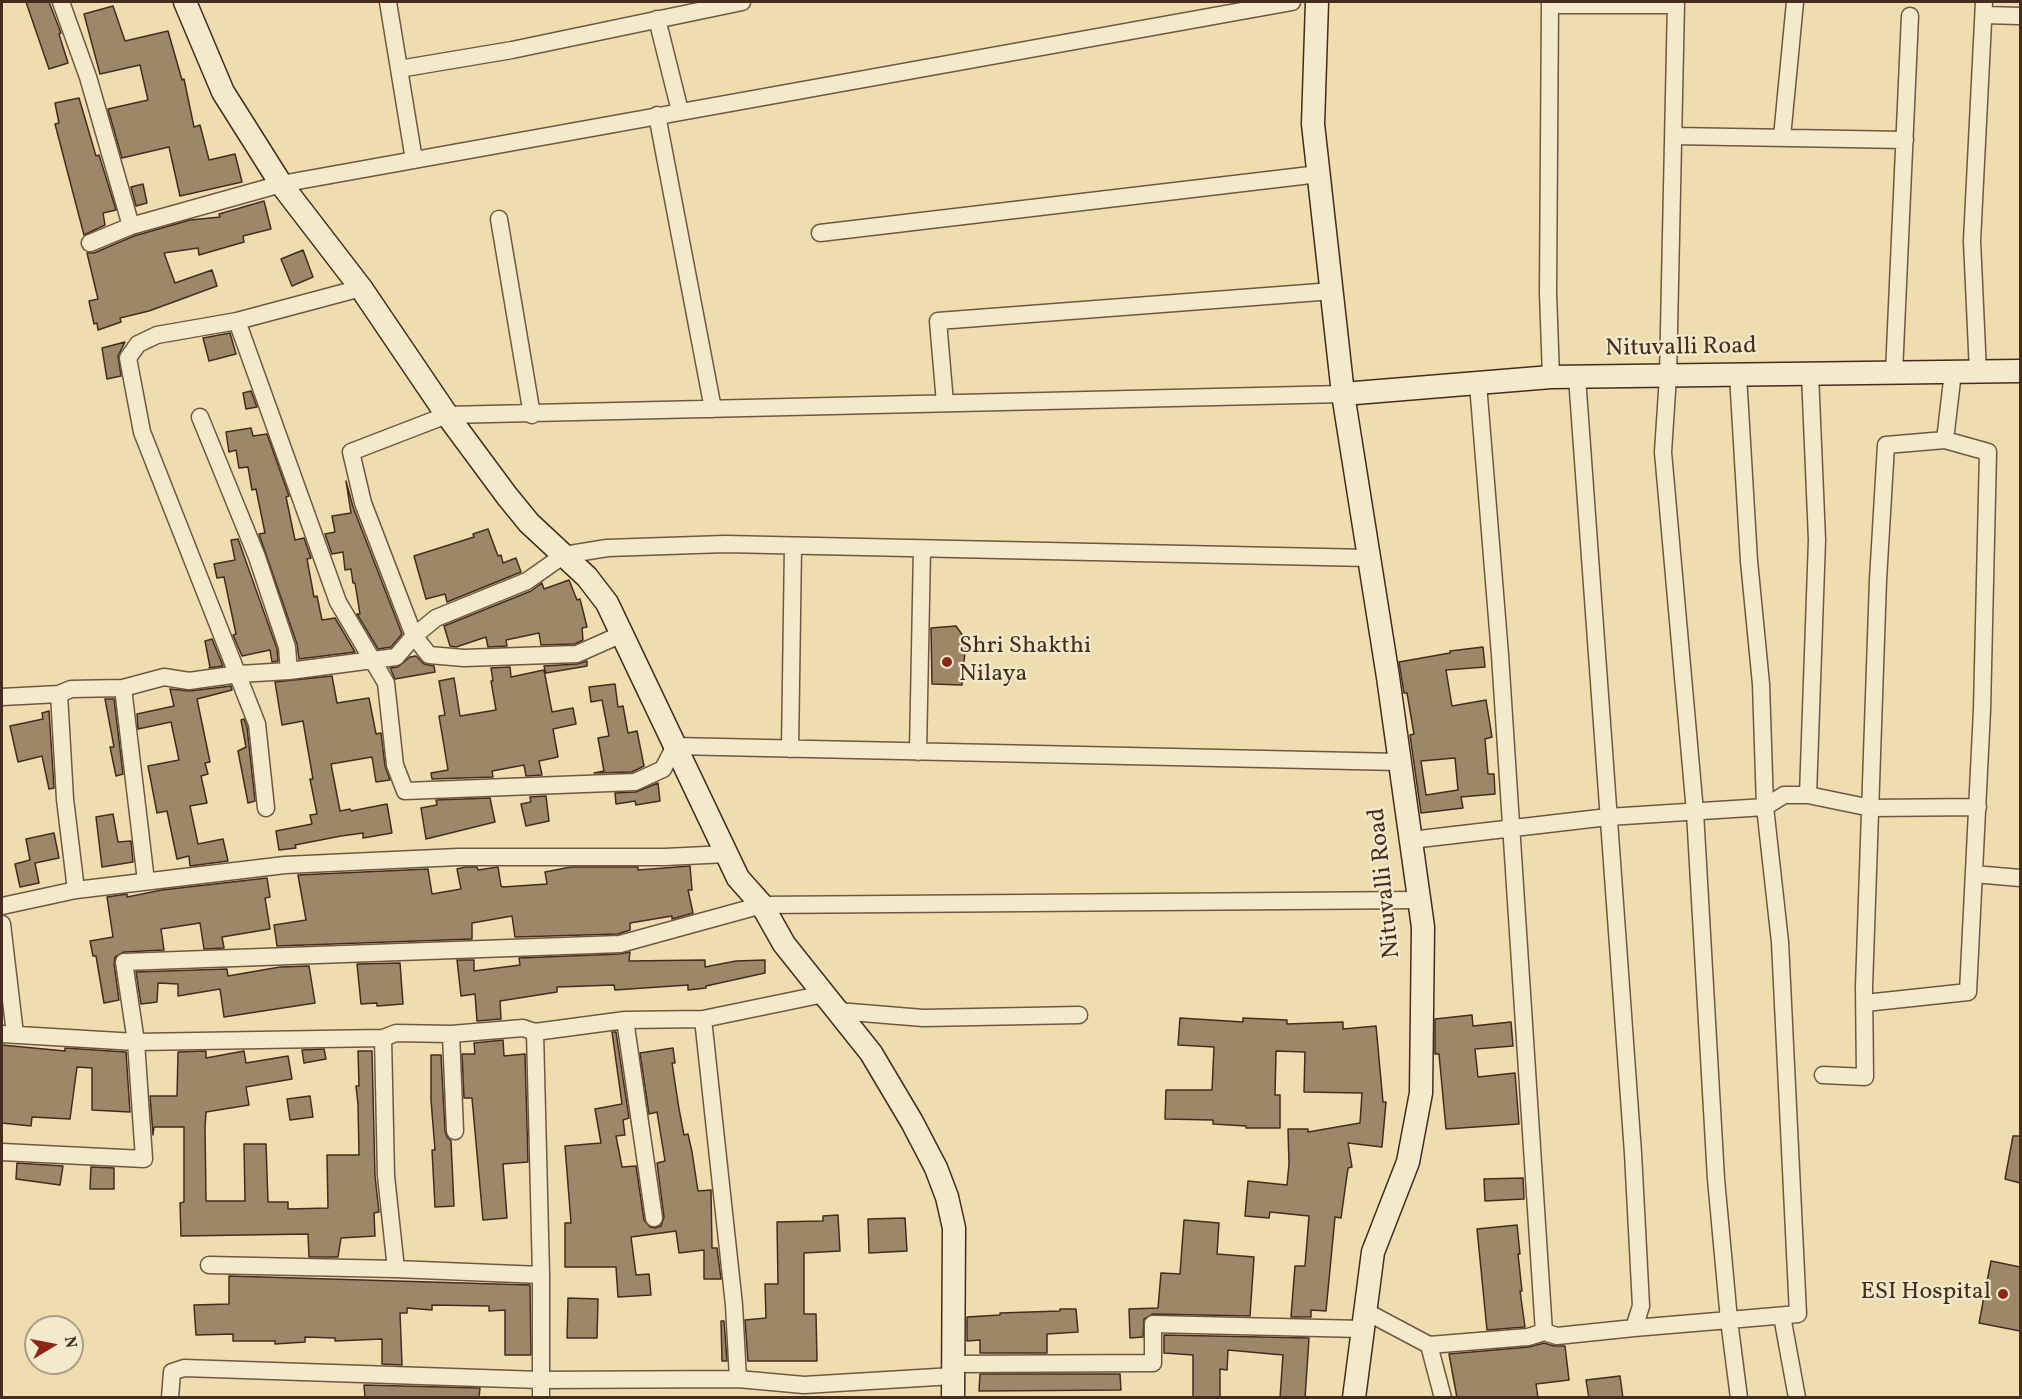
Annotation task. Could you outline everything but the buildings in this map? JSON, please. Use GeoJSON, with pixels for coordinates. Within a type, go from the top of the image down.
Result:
{"type":"FeatureCollection","features":[{"type":"Feature","properties":{"kind":"street"},"geometry":{"type":"LineString","coordinates":[[61,2],[88,77],[131,226]]}},
{"type":"Feature","properties":{"kind":"street"},"geometry":{"type":"LineString","coordinates":[[185,2],[223,92],[281,184],[361,288],[447,416],[507,496],[529,523],[587,577],[607,603],[738,878],[762,905],[784,944],[871,1053],[912,1122],[936,1168],[947,1197],[954,1228],[953,1379]]}},
{"type":"Feature","properties":{"kind":"street"},"geometry":{"type":"LineString","coordinates":[[388,2],[414,160]]}},
{"type":"Feature","properties":{"kind":"street"},"geometry":{"type":"LineString","coordinates":[[399,69],[512,50],[742,2]]}},
{"type":"Feature","properties":{"kind":"street"},"geometry":{"type":"LineString","coordinates":[[90,243],[131,226],[281,184],[1292,2]]}},
{"type":"Feature","properties":{"kind":"street","name":"Nituvalli Road"},"geometry":{"type":"LineString","coordinates":[[1317,2],[1313,124],[1343,394],[1388,676],[1423,927],[1421,1093],[1408,1162],[1373,1252],[1354,1398]]}},
{"type":"Feature","properties":{"kind":"street"},"geometry":{"type":"LineString","coordinates":[[1782,137],[1795,2]]}},
{"type":"Feature","properties":{"kind":"street"},"geometry":{"type":"LineString","coordinates":[[1551,377],[1548,293],[1550,3],[1676,3],[1668,376],[1663,452],[1695,812],[1716,1179],[1739,1398]]}},
{"type":"Feature","properties":{"kind":"street"},"geometry":{"type":"LineString","coordinates":[[1978,372],[1972,241],[1984,8],[2020,16]]}},
{"type":"Feature","properties":{"kind":"street"},"geometry":{"type":"LineString","coordinates":[[1894,373],[1910,16]]}},
{"type":"Feature","properties":{"kind":"street"},"geometry":{"type":"LineString","coordinates":[[657,19],[680,111]]}},
{"type":"Feature","properties":{"kind":"street"},"geometry":{"type":"LineString","coordinates":[[657,115],[713,409]]}},
{"type":"Feature","properties":{"kind":"street"},"geometry":{"type":"LineString","coordinates":[[1674,136],[1905,140]]}},
{"type":"Feature","properties":{"kind":"street"},"geometry":{"type":"LineString","coordinates":[[820,233],[1319,174]]}},
{"type":"Feature","properties":{"kind":"street"},"geometry":{"type":"LineString","coordinates":[[499,219],[532,415]]}},
{"type":"Feature","properties":{"kind":"street"},"geometry":{"type":"LineString","coordinates":[[266,808],[257,724],[142,432],[128,358],[138,344],[157,335],[237,321],[361,288]]}},
{"type":"Feature","properties":{"kind":"street"},"geometry":{"type":"LineString","coordinates":[[945,403],[938,321],[1333,291]]}},
{"type":"Feature","properties":{"kind":"street"},"geometry":{"type":"LineString","coordinates":[[237,321],[338,602],[386,683],[395,765],[405,791],[634,782],[663,769],[675,747]]}},
{"type":"Feature","properties":{"kind":"street","name":"Nituvalli Road"},"geometry":{"type":"LineString","coordinates":[[1343,394],[1551,377],[2020,371]]}},
{"type":"Feature","properties":{"kind":"street"},"geometry":{"type":"LineString","coordinates":[[1945,440],[1953,372]]}},
{"type":"Feature","properties":{"kind":"street"},"geometry":{"type":"LineString","coordinates":[[1808,795],[1817,540],[1810,374]]}},
{"type":"Feature","properties":{"kind":"street"},"geometry":{"type":"LineString","coordinates":[[170,1398],[172,1372],[184,1368],[540,1380],[738,1379],[804,1384],[953,1379],[1153,1363],[1153,1324],[1364,1320],[1429,1345],[1528,1337],[1544,1332],[1557,1336],[1798,1314],[1780,942],[1765,807],[1761,684],[1749,561],[1738,375]]}},
{"type":"Feature","properties":{"kind":"street"},"geometry":{"type":"LineString","coordinates":[[1577,377],[1633,1153],[1641,1306],[1634,1328]]}},
{"type":"Feature","properties":{"kind":"street"},"geometry":{"type":"LineString","coordinates":[[1478,384],[1500,655],[1544,1332]]}},
{"type":"Feature","properties":{"kind":"street"},"geometry":{"type":"LineString","coordinates":[[622,634],[577,654],[464,658],[429,655],[414,636],[363,503],[351,452],[447,416],[1343,394]]}},
{"type":"Feature","properties":{"kind":"street"},"geometry":{"type":"LineString","coordinates":[[200,417],[256,557],[287,647],[289,671]]}},
{"type":"Feature","properties":{"kind":"street"},"geometry":{"type":"LineString","coordinates":[[1823,1075],[1865,1077],[1864,1003],[1878,580],[1886,445],[1945,440],[1988,452],[1978,807],[1968,992],[1864,1003]]}},
{"type":"Feature","properties":{"kind":"street"},"geometry":{"type":"LineString","coordinates":[[2,697],[59,694],[71,689],[123,688],[165,677],[189,681],[396,657],[414,636],[436,618],[527,581],[564,555],[607,548],[725,544],[1368,558]]}},
{"type":"Feature","properties":{"kind":"street"},"geometry":{"type":"LineString","coordinates":[[790,749],[793,546]]}},
{"type":"Feature","properties":{"kind":"street"},"geometry":{"type":"LineString","coordinates":[[918,752],[921,549]]}},
{"type":"Feature","properties":{"kind":"street"},"geometry":{"type":"LineString","coordinates":[[123,688],[146,881]]}},
{"type":"Feature","properties":{"kind":"street"},"geometry":{"type":"LineString","coordinates":[[59,694],[65,799],[76,890]]}},
{"type":"Feature","properties":{"kind":"street"},"geometry":{"type":"LineString","coordinates":[[675,747],[1399,762]]}},
{"type":"Feature","properties":{"kind":"street"},"geometry":{"type":"LineString","coordinates":[[1412,840],[1608,817],[1765,807],[1784,795],[1808,795],[1871,808],[1978,807]]}},
{"type":"Feature","properties":{"kind":"street"},"geometry":{"type":"LineString","coordinates":[[2,906],[76,890],[285,865],[458,857],[665,857],[727,854]]}},
{"type":"Feature","properties":{"kind":"street"},"geometry":{"type":"LineString","coordinates":[[1974,873],[2020,878]]}},
{"type":"Feature","properties":{"kind":"street"},"geometry":{"type":"LineString","coordinates":[[2,1152],[144,1159],[136,1042],[124,962],[620,944],[762,905],[1419,900]]}},
{"type":"Feature","properties":{"kind":"street"},"geometry":{"type":"LineString","coordinates":[[2,924],[8,1034],[136,1042],[383,1038],[396,1033],[451,1034],[523,1028],[535,1032],[625,1020],[703,1019],[831,1003],[923,1018],[1079,1015]]}},
{"type":"Feature","properties":{"kind":"street"},"geometry":{"type":"LineString","coordinates":[[703,1019],[734,1305],[738,1379]]}},
{"type":"Feature","properties":{"kind":"street"},"geometry":{"type":"LineString","coordinates":[[625,1020],[654,1218]]}},
{"type":"Feature","properties":{"kind":"street"},"geometry":{"type":"LineString","coordinates":[[535,1032],[541,1275],[541,1398]]}},
{"type":"Feature","properties":{"kind":"street"},"geometry":{"type":"LineString","coordinates":[[451,1034],[455,1131]]}},
{"type":"Feature","properties":{"kind":"street"},"geometry":{"type":"LineString","coordinates":[[383,1038],[386,1176],[396,1269]]}},
{"type":"Feature","properties":{"kind":"street"},"geometry":{"type":"LineString","coordinates":[[209,1265],[541,1275]]}},
{"type":"Feature","properties":{"kind":"street"},"geometry":{"type":"LineString","coordinates":[[1782,1316],[1797,1398]]}},
{"type":"Feature","properties":{"kind":"street"},"geometry":{"type":"LineString","coordinates":[[1429,1345],[1443,1398]]}},
{"type":"Feature","properties":{"kind":"place","name":"Shri Shakthi Nilaya"},"geometry":{"type":"Point","coordinates":[947,662]}},
{"type":"Feature","properties":{"kind":"place","name":"ESI Hospital"},"geometry":{"type":"Point","coordinates":[2003,1294]}}]}
